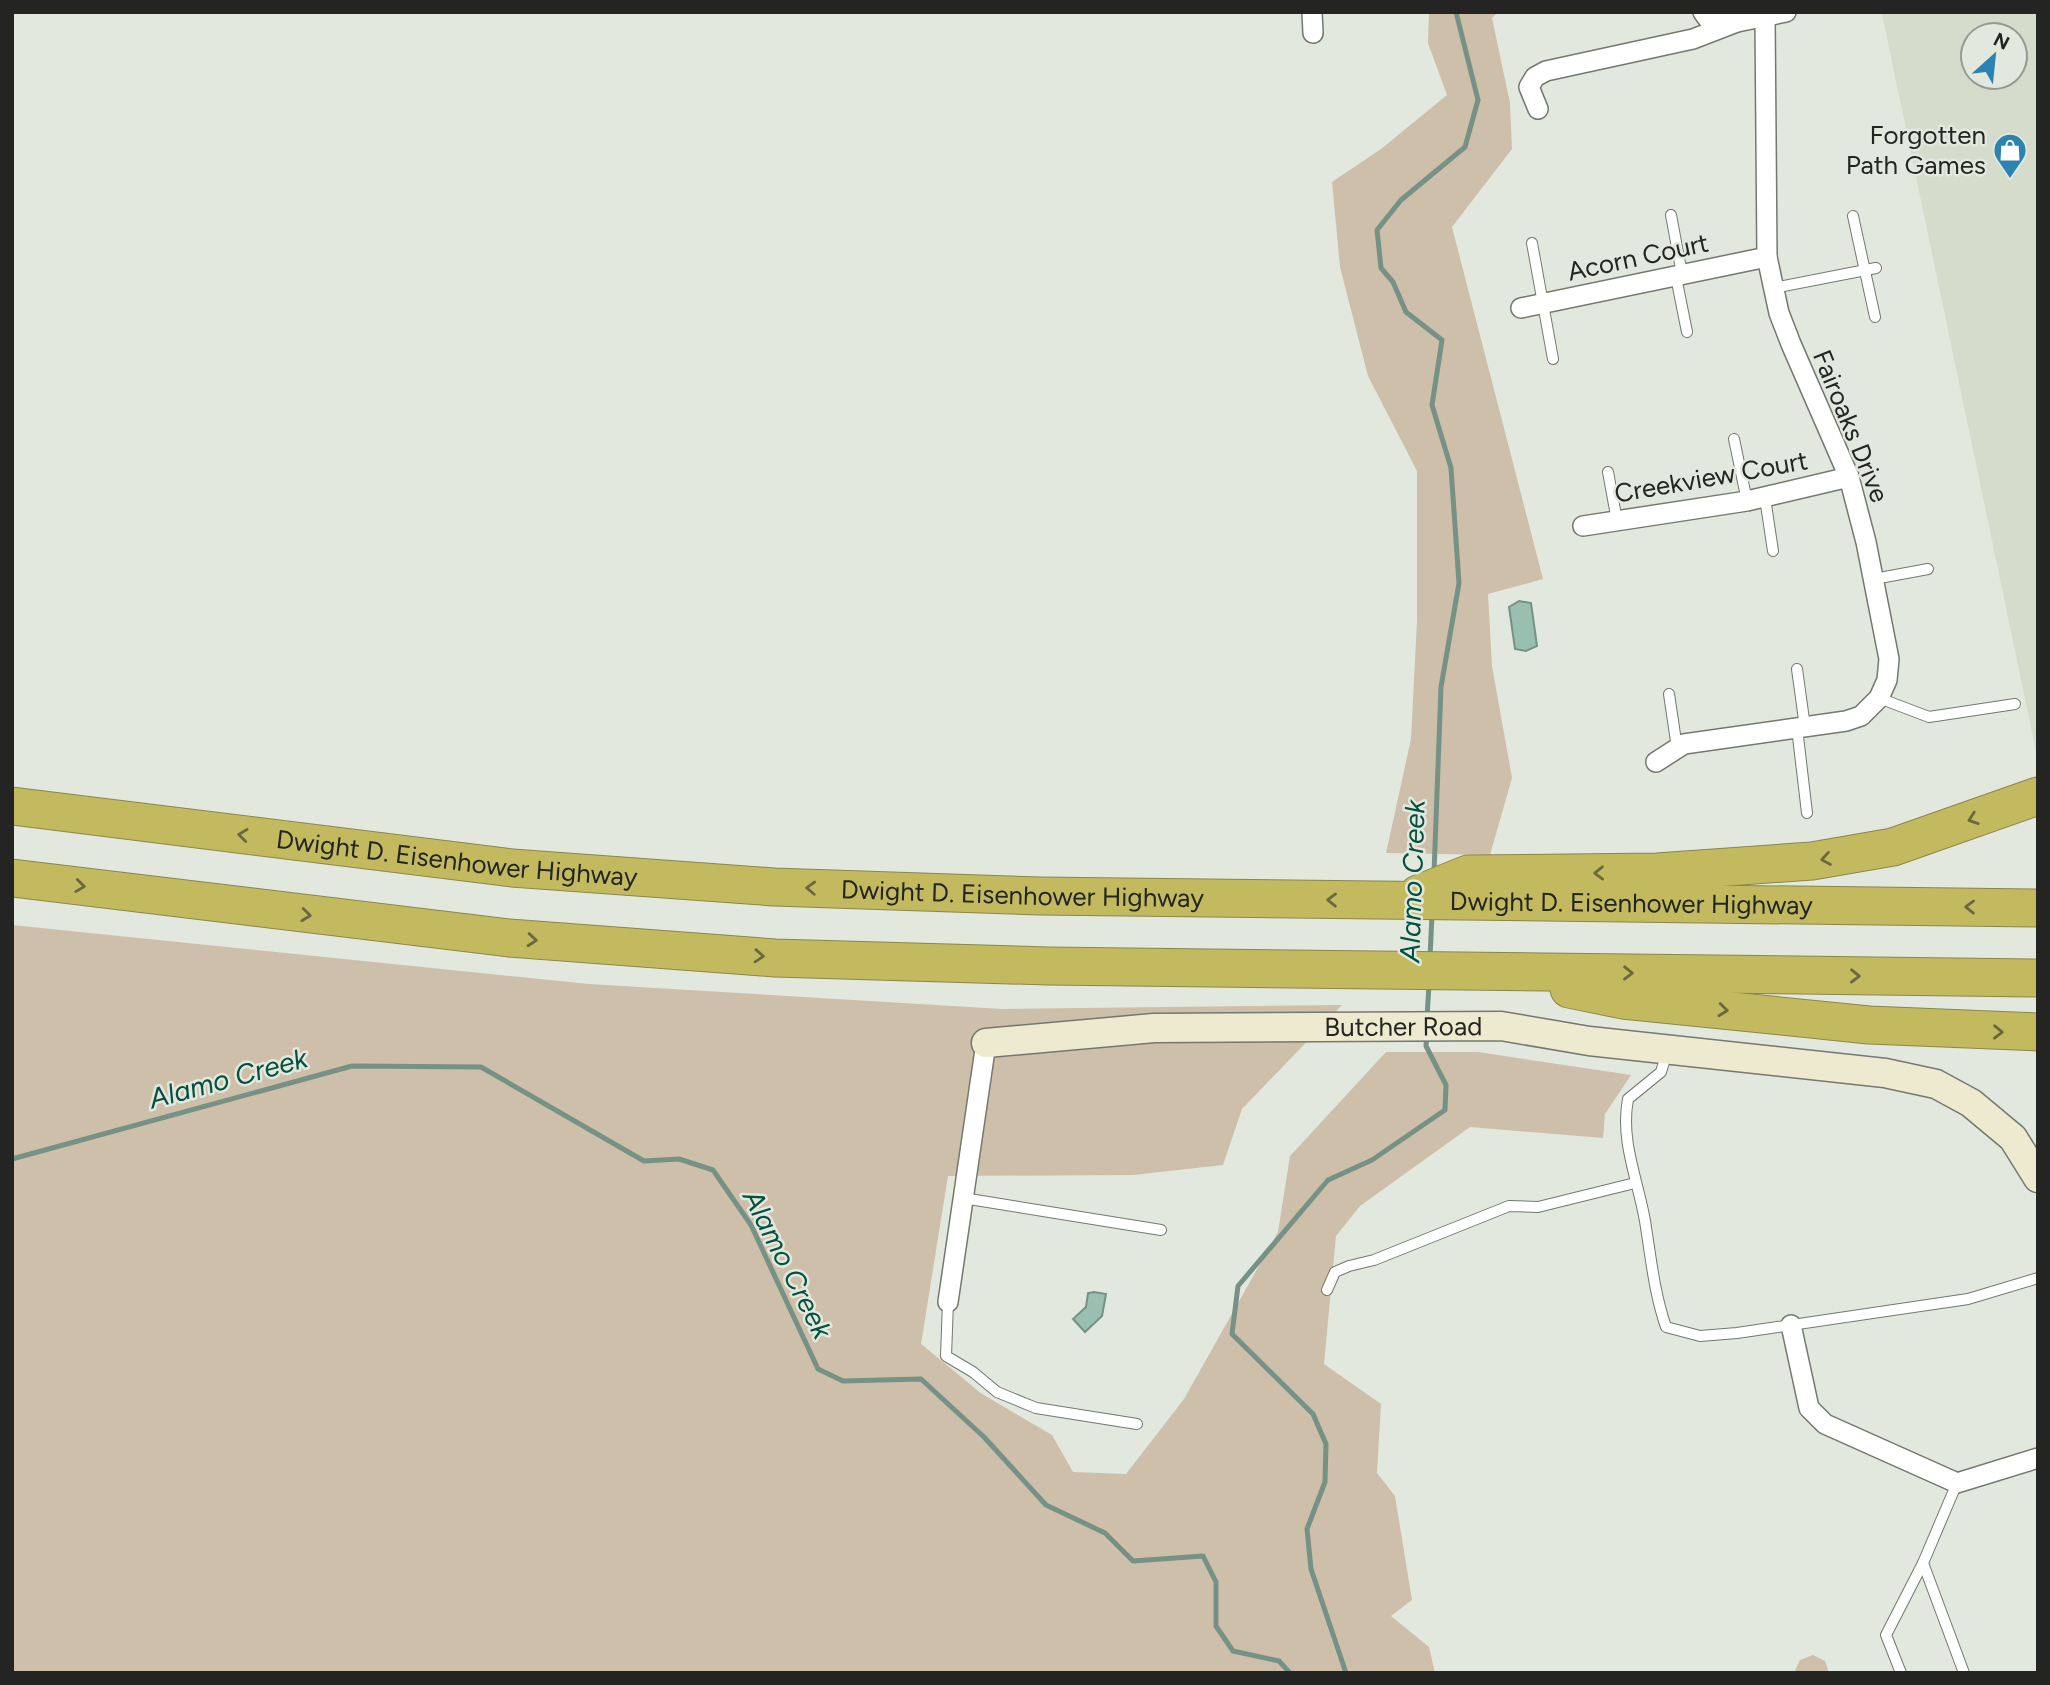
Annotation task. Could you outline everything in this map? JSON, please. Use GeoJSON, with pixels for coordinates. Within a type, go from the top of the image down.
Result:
{"type":"FeatureCollection","features":[{"type":"Feature","properties":{"kind":"highway"},"geometry":{"type":"LineString","coordinates":[[12,791],[82,815]]}},
{"type":"Feature","properties":{"kind":"highway"},"geometry":{"type":"LineString","coordinates":[[1467,888],[1812,862],[1893,847],[2038,796]]}},
{"type":"Feature","properties":{"kind":"highway","name":"Dwight D. Eisenhower Highway"},"geometry":{"type":"LineString","coordinates":[[12,806],[512,868],[661,880],[1027,896],[1401,901],[1467,888],[2038,908]]}},
{"type":"Feature","properties":{"kind":"highway"},"geometry":{"type":"LineString","coordinates":[[12,878],[509,938],[748,956],[913,964],[2038,978]]}},
{"type":"Feature","properties":{"kind":"highway"},"geometry":{"type":"LineString","coordinates":[[1474,972],[1623,1000],[1869,1025],[2038,1032]]}},
{"type":"Feature","properties":{"kind":"street"},"geometry":{"type":"LineString","coordinates":[[1312,12],[1313,33]]}},
{"type":"Feature","properties":{"kind":"street"},"geometry":{"type":"LineString","coordinates":[[1703,12],[1708,19],[1737,22]]}},
{"type":"Feature","properties":{"kind":"street"},"geometry":{"type":"LineString","coordinates":[[1538,109],[1529,87],[1535,77],[1546,71],[1693,39],[1737,22],[1786,12]]}},
{"type":"Feature","properties":{"kind":"street","name":"Fairoaks Drive"},"geometry":{"type":"LineString","coordinates":[[1766,17],[1767,257],[1791,344],[1849,477],[1874,579],[1889,659],[1887,680],[1879,698]]}},
{"type":"Feature","properties":{"kind":"street","name":"Acorn Court"},"geometry":{"type":"LineString","coordinates":[[1521,309],[1767,257]]}},
{"type":"Feature","properties":{"kind":"street","name":"Creekview Court"},"geometry":{"type":"LineString","coordinates":[[1583,526],[1756,500],[1849,477]]}},
{"type":"Feature","properties":{"kind":"street"},"geometry":{"type":"LineString","coordinates":[[1656,762],[1684,744],[1801,728],[1861,716],[1879,698]]}},
{"type":"Feature","properties":{"kind":"street","name":"Butcher Road"},"geometry":{"type":"LineString","coordinates":[[948,1302],[986,1043],[1154,1027],[1483,1026],[1885,1073],[1936,1084],[1972,1103],[1999,1123],[2027,1157],[2038,1178]]}},
{"type":"Feature","properties":{"kind":"street"},"geometry":{"type":"LineString","coordinates":[[1791,1325],[1798,1371],[1810,1408],[1825,1424],[1957,1483],[2038,1458]]}},
{"type":"Feature","properties":{"kind":"lane"},"geometry":{"type":"LineString","coordinates":[[1671,215],[1688,332]]}},
{"type":"Feature","properties":{"kind":"lane"},"geometry":{"type":"LineString","coordinates":[[1853,216],[1875,317]]}},
{"type":"Feature","properties":{"kind":"lane"},"geometry":{"type":"LineString","coordinates":[[1532,243],[1553,359]]}},
{"type":"Feature","properties":{"kind":"lane"},"geometry":{"type":"LineString","coordinates":[[1774,288],[1876,268]]}},
{"type":"Feature","properties":{"kind":"lane"},"geometry":{"type":"LineString","coordinates":[[1734,439],[1773,551]]}},
{"type":"Feature","properties":{"kind":"lane"},"geometry":{"type":"LineString","coordinates":[[1608,472],[1617,521]]}},
{"type":"Feature","properties":{"kind":"lane"},"geometry":{"type":"LineString","coordinates":[[1874,579],[1928,569]]}},
{"type":"Feature","properties":{"kind":"lane"},"geometry":{"type":"LineString","coordinates":[[1797,669],[1807,813]]}},
{"type":"Feature","properties":{"kind":"lane"},"geometry":{"type":"LineString","coordinates":[[1670,694],[1677,748]]}},
{"type":"Feature","properties":{"kind":"lane"},"geometry":{"type":"LineString","coordinates":[[1879,698],[1929,717],[2015,704]]}},
{"type":"Feature","properties":{"kind":"lane"},"geometry":{"type":"LineString","coordinates":[[1668,1048],[1661,1072],[1628,1099],[1625,1116],[1635,1182],[1645,1222],[1653,1289],[1666,1327],[1700,1336],[1791,1325],[1968,1299],[2038,1278]]}},
{"type":"Feature","properties":{"kind":"lane"},"geometry":{"type":"LineString","coordinates":[[1327,1290],[1335,1272],[1374,1260],[1509,1206],[1538,1207],[1635,1182]]}},
{"type":"Feature","properties":{"kind":"lane"},"geometry":{"type":"LineString","coordinates":[[963,1198],[1161,1230]]}},
{"type":"Feature","properties":{"kind":"lane"},"geometry":{"type":"LineString","coordinates":[[948,1302],[946,1356],[973,1372],[997,1392],[1036,1408],[1066,1415],[1137,1424]]}},
{"type":"Feature","properties":{"kind":"lane"},"geometry":{"type":"LineString","coordinates":[[1901,1673],[1886,1635],[1923,1563],[1957,1483]]}},
{"type":"Feature","properties":{"kind":"lane"},"geometry":{"type":"LineString","coordinates":[[1923,1563],[1964,1673]]}},
{"type":"Feature","properties":{"kind":"shaded area"},"geometry":{"type":"Polygon","coordinates":[[[1429,12],[1498,12],[1492,18],[1510,103],[1512,149],[1452,227],[1543,579],[1488,594],[1492,666],[1512,778],[1490,855],[1386,853],[1411,739],[1417,621],[1417,471],[1368,376],[1340,267],[1332,182],[1381,149],[1447,95],[1428,43],[1429,12]]]}},
{"type":"Feature","properties":{"kind":"shaded area"},"geometry":{"type":"Polygon","coordinates":[[[2038,12],[2038,761],[1882,14],[2038,12]]]}},
{"type":"Feature","properties":{"kind":"shaded area"},"geometry":{"type":"Polygon","coordinates":[[[1519,601],[1531,603],[1537,646],[1526,651],[1515,649],[1509,607],[1519,601]]]}},
{"type":"Feature","properties":{"kind":"shaded area"},"geometry":{"type":"Polygon","coordinates":[[[12,925],[589,984],[1002,1009],[1342,1005],[1242,1109],[1223,1165],[1133,1175],[948,1176],[921,1344],[982,1394],[1052,1435],[1073,1472],[1126,1474],[1184,1399],[1278,1232],[1290,1156],[1386,1052],[1478,1052],[1631,1075],[1605,1114],[1603,1138],[1470,1127],[1360,1206],[1336,1236],[1324,1364],[1381,1404],[1377,1473],[1395,1496],[1412,1600],[1391,1616],[1429,1647],[1435,1673],[12,1673],[12,925]]]}},
{"type":"Feature","properties":{"kind":"shaded area"},"geometry":{"type":"Polygon","coordinates":[[[1088,1293],[1106,1294],[1102,1316],[1085,1332],[1073,1319],[1086,1307],[1088,1293]]]}},
{"type":"Feature","properties":{"kind":"shaded area"},"geometry":{"type":"Polygon","coordinates":[[[1813,1655],[1825,1661],[1829,1673],[1794,1673],[1800,1660],[1813,1655]]]}},
{"type":"Feature","properties":{"kind":"waterway","name":"Alamo Creek"},"geometry":{"type":"LineString","coordinates":[[1434,873],[1441,687],[1459,583],[1451,468],[1432,405],[1442,340],[1406,312],[1393,282],[1381,268],[1377,230],[1401,200],[1465,147],[1478,100],[1456,12]]}},
{"type":"Feature","properties":{"kind":"waterway","name":"Alamo Creek"},"geometry":{"type":"LineString","coordinates":[[1430,957],[1432,915]]}},
{"type":"Feature","properties":{"kind":"waterway","name":"Alamo Creek"},"geometry":{"type":"LineString","coordinates":[[1427,1017],[1429,985]]}},
{"type":"Feature","properties":{"kind":"waterway","name":"Alamo Creek"},"geometry":{"type":"LineString","coordinates":[[1346,1673],[1311,1569],[1307,1529],[1325,1482],[1326,1444],[1313,1414],[1232,1334],[1238,1286],[1328,1180],[1372,1160],[1445,1110],[1446,1085],[1426,1046],[1427,1034]]}},
{"type":"Feature","properties":{"kind":"waterway","name":"Alamo Creek"},"geometry":{"type":"LineString","coordinates":[[12,1159],[352,1066],[481,1067],[644,1161],[679,1159],[713,1170],[751,1225],[818,1369],[843,1381],[921,1379],[984,1437],[1046,1505],[1105,1533],[1133,1561],[1203,1556],[1216,1582],[1216,1626],[1233,1651],[1279,1661],[1290,1673]]}},
{"type":"Feature","properties":{"kind":"place","name":"Forgotten Path Games"},"geometry":{"type":"Point","coordinates":[2010,180]}}]}
